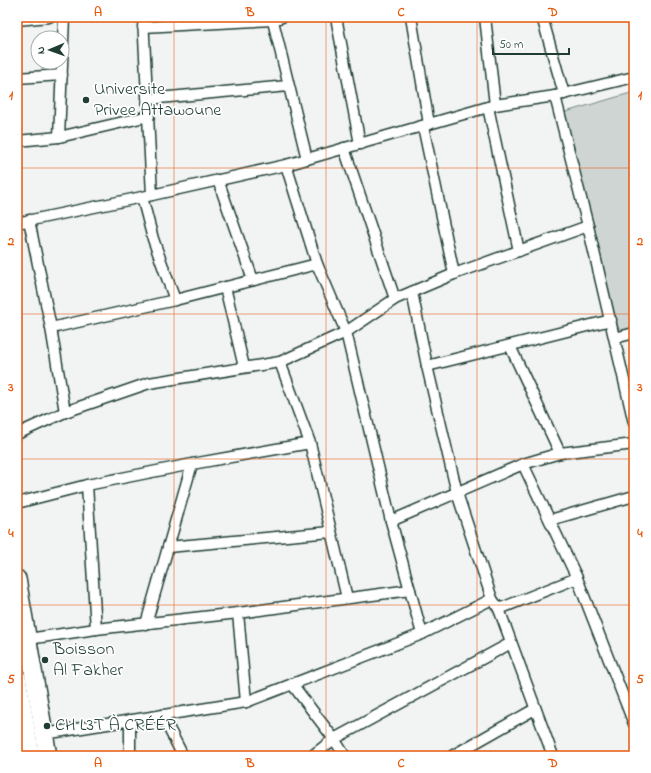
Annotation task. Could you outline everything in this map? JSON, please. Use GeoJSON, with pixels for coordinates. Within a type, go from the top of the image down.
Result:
{"type":"FeatureCollection","features":[{"type":"Feature","properties":{"kind":"main road"},"geometry":{"type":"LineString","coordinates":[[17,579],[48,756]]}},
{"type":"Feature","properties":{"kind":"main road"},"geometry":{"type":"LineString","coordinates":[[17,677],[22,737],[31,756]]}},
{"type":"Feature","properties":{"kind":"street"},"geometry":{"type":"LineString","coordinates":[[17,20],[49,17]]}},
{"type":"Feature","properties":{"kind":"street"},"geometry":{"type":"LineString","coordinates":[[59,137],[64,17]]}},
{"type":"Feature","properties":{"kind":"street"},"geometry":{"type":"LineString","coordinates":[[336,17],[360,144]]}},
{"type":"Feature","properties":{"kind":"street"},"geometry":{"type":"LineString","coordinates":[[411,17],[426,125],[454,274]]}},
{"type":"Feature","properties":{"kind":"street"},"geometry":{"type":"LineString","coordinates":[[485,17],[492,106],[519,251]]}},
{"type":"Feature","properties":{"kind":"street"},"geometry":{"type":"LineString","coordinates":[[152,195],[143,22],[276,18],[288,86],[307,159]]}},
{"type":"Feature","properties":{"kind":"street"},"geometry":{"type":"LineString","coordinates":[[545,18],[559,95],[634,424]]}},
{"type":"Feature","properties":{"kind":"street"},"geometry":{"type":"LineString","coordinates":[[17,78],[62,75]]}},
{"type":"Feature","properties":{"kind":"street"},"geometry":{"type":"LineString","coordinates":[[17,223],[286,165],[492,106],[559,95],[634,77]]}},
{"type":"Feature","properties":{"kind":"street"},"geometry":{"type":"LineString","coordinates":[[148,99],[288,86]]}},
{"type":"Feature","properties":{"kind":"street"},"geometry":{"type":"LineString","coordinates":[[17,141],[59,137],[149,116]]}},
{"type":"Feature","properties":{"kind":"street"},"geometry":{"type":"LineString","coordinates":[[344,148],[395,299]]}},
{"type":"Feature","properties":{"kind":"street"},"geometry":{"type":"LineString","coordinates":[[286,165],[317,264],[346,332],[391,521],[422,634]]}},
{"type":"Feature","properties":{"kind":"street"},"geometry":{"type":"LineString","coordinates":[[218,180],[252,280]]}},
{"type":"Feature","properties":{"kind":"street"},"geometry":{"type":"LineString","coordinates":[[142,197],[152,240],[175,300]]}},
{"type":"Feature","properties":{"kind":"street"},"geometry":{"type":"LineString","coordinates":[[29,220],[51,328],[65,412]]}},
{"type":"Feature","properties":{"kind":"street"},"geometry":{"type":"LineString","coordinates":[[17,434],[65,412],[149,383],[280,362],[346,332],[395,299],[454,274],[588,226]]}},
{"type":"Feature","properties":{"kind":"street"},"geometry":{"type":"LineString","coordinates":[[51,328],[175,300],[317,264]]}},
{"type":"Feature","properties":{"kind":"street"},"geometry":{"type":"LineString","coordinates":[[225,287],[244,367]]}},
{"type":"Feature","properties":{"kind":"street"},"geometry":{"type":"LineString","coordinates":[[412,292],[427,366],[457,493],[492,599],[499,610],[552,756]]}},
{"type":"Feature","properties":{"kind":"street"},"geometry":{"type":"LineString","coordinates":[[427,366],[611,320]]}},
{"type":"Feature","properties":{"kind":"street"},"geometry":{"type":"LineString","coordinates":[[615,338],[634,333]]}},
{"type":"Feature","properties":{"kind":"street"},"geometry":{"type":"LineString","coordinates":[[510,346],[560,453]]}},
{"type":"Feature","properties":{"kind":"street"},"geometry":{"type":"LineString","coordinates":[[280,362],[310,444],[347,598]]}},
{"type":"Feature","properties":{"kind":"street"},"geometry":{"type":"LineString","coordinates":[[17,503],[87,485],[192,464],[310,444]]}},
{"type":"Feature","properties":{"kind":"street"},"geometry":{"type":"LineString","coordinates":[[391,521],[523,464],[560,453],[634,444]]}},
{"type":"Feature","properties":{"kind":"street"},"geometry":{"type":"LineString","coordinates":[[146,624],[192,464]]}},
{"type":"Feature","properties":{"kind":"street"},"geometry":{"type":"LineString","coordinates":[[523,464],[577,578],[634,724]]}},
{"type":"Feature","properties":{"kind":"street"},"geometry":{"type":"LineString","coordinates":[[87,485],[96,628]]}},
{"type":"Feature","properties":{"kind":"street"},"geometry":{"type":"LineString","coordinates":[[550,520],[634,496]]}},
{"type":"Feature","properties":{"kind":"street"},"geometry":{"type":"LineString","coordinates":[[168,547],[331,532]]}},
{"type":"Feature","properties":{"kind":"street"},"geometry":{"type":"LineString","coordinates":[[499,610],[577,578]]}},
{"type":"Feature","properties":{"kind":"street"},"geometry":{"type":"LineString","coordinates":[[28,639],[96,628],[146,624],[238,613],[410,590]]}},
{"type":"Feature","properties":{"kind":"street"},"geometry":{"type":"LineString","coordinates":[[44,734],[246,702],[422,634],[492,599]]}},
{"type":"Feature","properties":{"kind":"street"},"geometry":{"type":"LineString","coordinates":[[238,613],[246,702]]}},
{"type":"Feature","properties":{"kind":"street"},"geometry":{"type":"LineString","coordinates":[[312,756],[334,739],[511,643]]}},
{"type":"Feature","properties":{"kind":"street"},"geometry":{"type":"LineString","coordinates":[[292,684],[334,739],[345,756]]}},
{"type":"Feature","properties":{"kind":"street"},"geometry":{"type":"LineString","coordinates":[[452,756],[535,709]]}},
{"type":"Feature","properties":{"kind":"street"},"geometry":{"type":"LineString","coordinates":[[162,715],[183,756]]}},
{"type":"Feature","properties":{"kind":"street"},"geometry":{"type":"LineString","coordinates":[[130,720],[130,756]]}},
{"type":"Feature","properties":{"kind":"shaded area"},"geometry":{"type":"Polygon","coordinates":[[[634,92],[634,331],[620,335],[562,113],[634,92]]]}},
{"type":"Feature","properties":{"kind":"waterway"},"geometry":{"type":"LineString","coordinates":[[17,742],[19,756]]}},
{"type":"Feature","properties":{"kind":"place","name":"Universite Privee Attawoune"},"geometry":{"type":"Point","coordinates":[86,100]}},
{"type":"Feature","properties":{"kind":"place","name":"Boisson Al Fakher"},"geometry":{"type":"Point","coordinates":[45,660]}},
{"type":"Feature","properties":{"kind":"place","name":"CH L3T À CRÉÉR"},"geometry":{"type":"Point","coordinates":[47,726]}}]}
